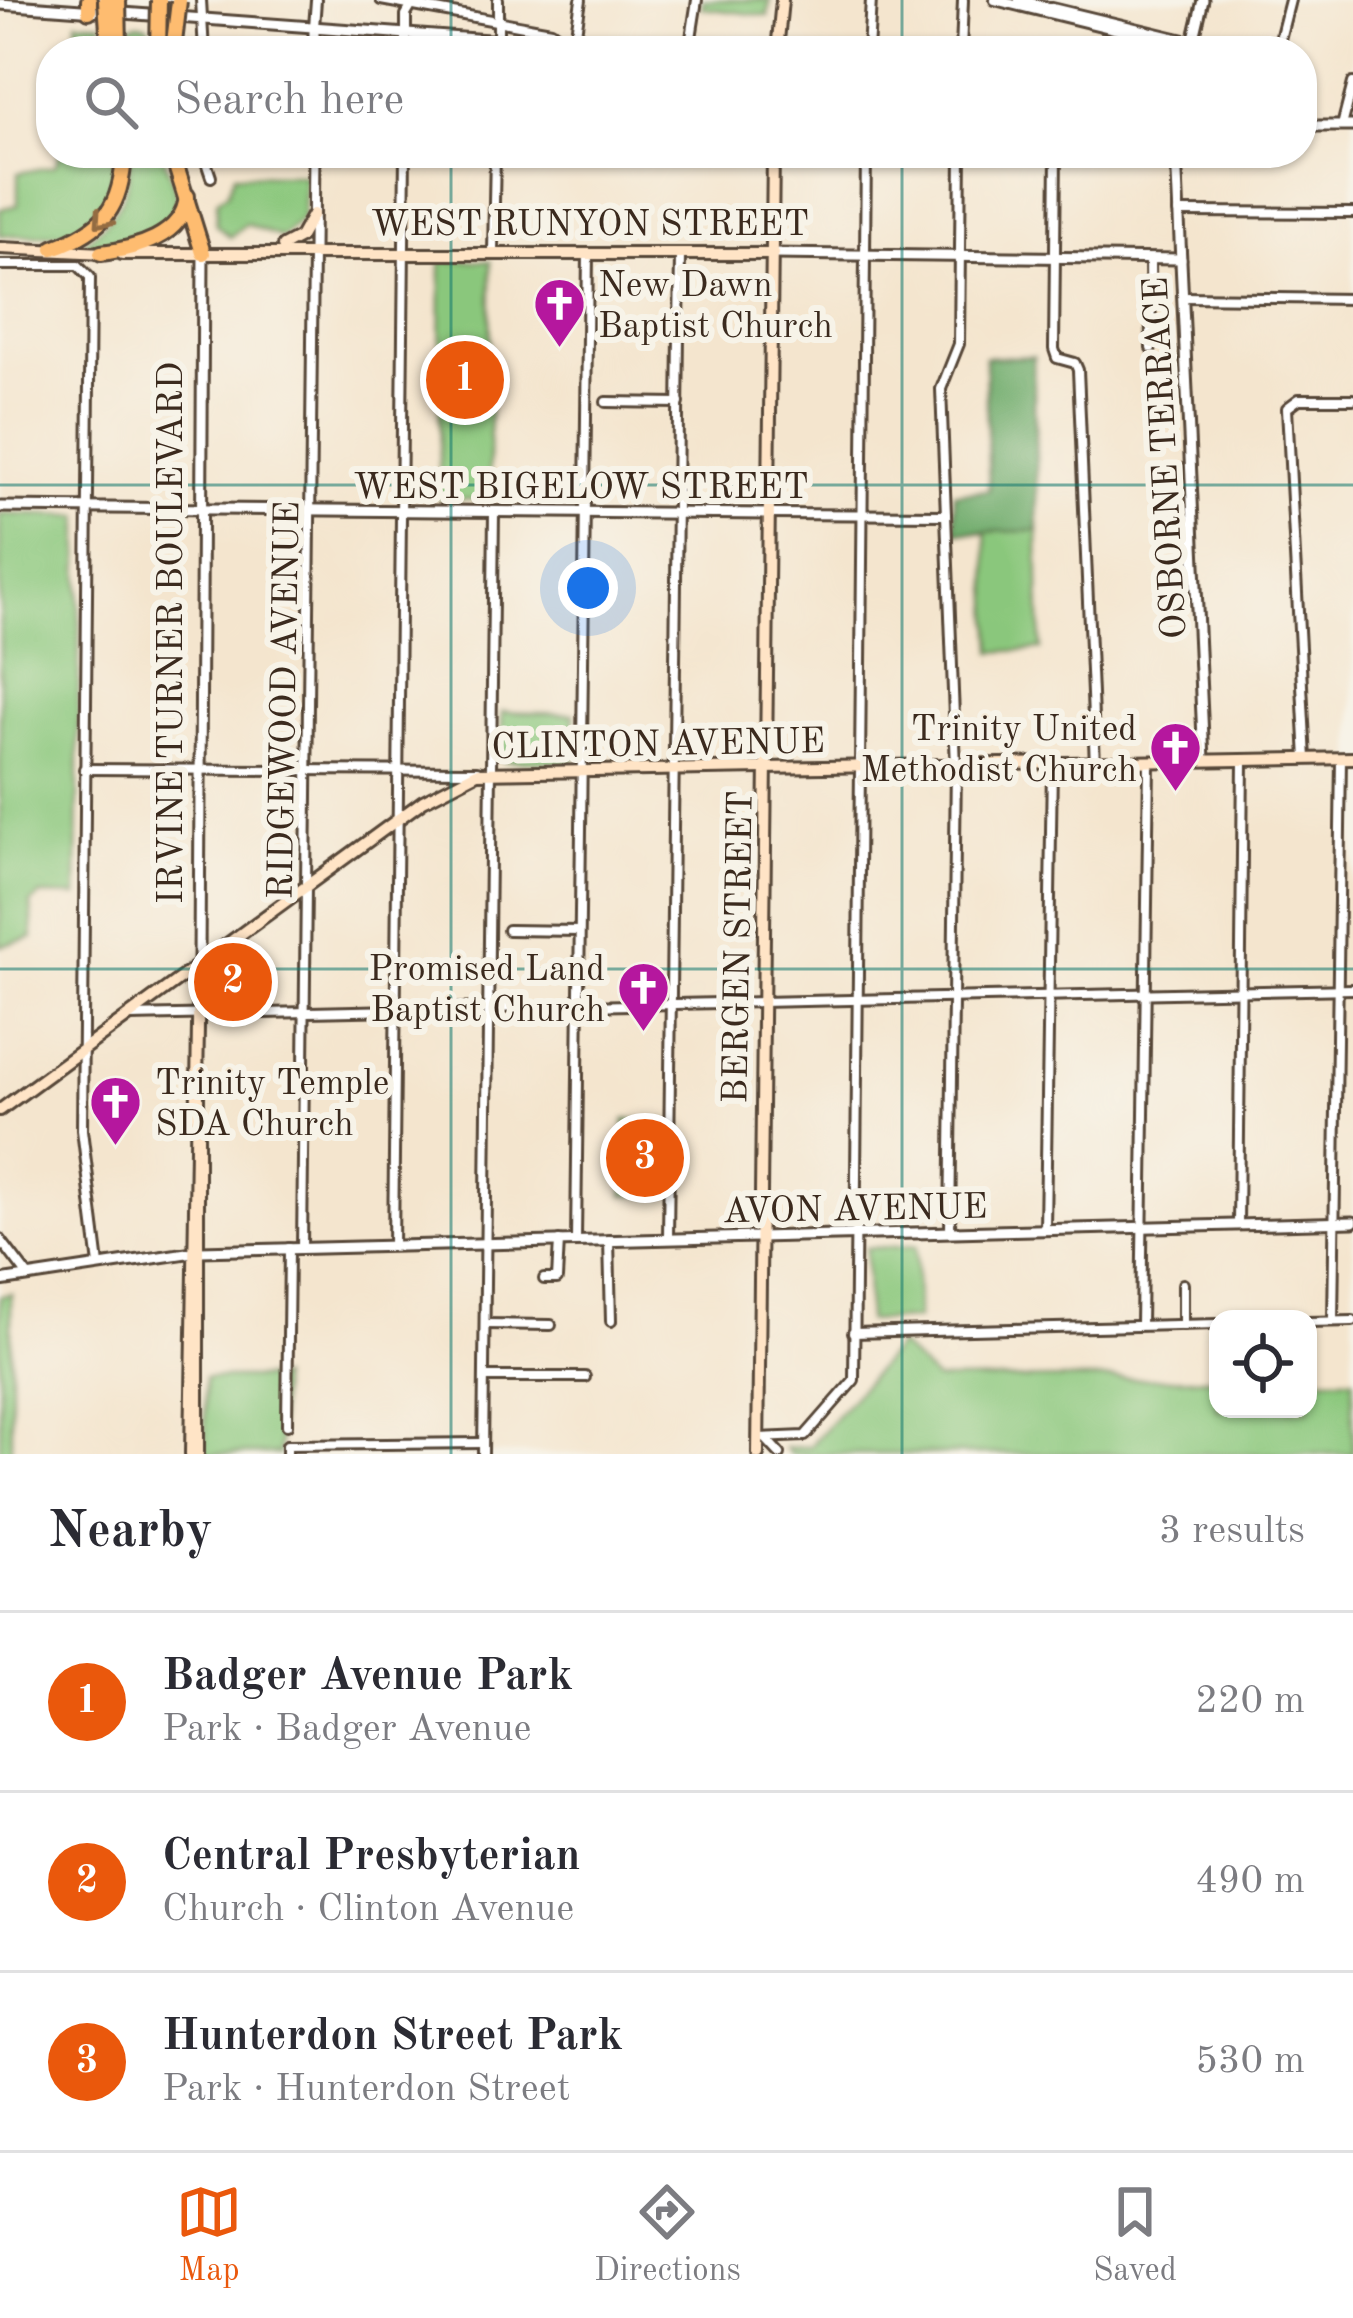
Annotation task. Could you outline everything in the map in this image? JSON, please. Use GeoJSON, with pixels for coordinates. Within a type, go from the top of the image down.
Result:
{"type":"FeatureCollection","features":[{"type":"Feature","properties":{"kind":"highway"},"geometry":{"type":"LineString","coordinates":[[106,0],[112,36]]}},
{"type":"Feature","properties":{"kind":"highway"},"geometry":{"type":"LineString","coordinates":[[115,36],[118,0]]}},
{"type":"Feature","properties":{"kind":"highway"},"geometry":{"type":"LineString","coordinates":[[158,36],[159,0]]}},
{"type":"Feature","properties":{"kind":"highway"},"geometry":{"type":"LineString","coordinates":[[174,36],[179,0]]}},
{"type":"Feature","properties":{"kind":"highway"},"geometry":{"type":"LineString","coordinates":[[53,248],[87,236],[107,218],[119,194],[121,168]]}},
{"type":"Feature","properties":{"kind":"highway"},"geometry":{"type":"LineString","coordinates":[[177,168],[203,253]]}},
{"type":"Feature","properties":{"kind":"highway"},"geometry":{"type":"LineString","coordinates":[[101,253],[163,233],[182,217],[187,196]]}},
{"type":"Feature","properties":{"kind":"main road"},"geometry":{"type":"LineString","coordinates":[[779,36],[782,0]]}},
{"type":"Feature","properties":{"kind":"main road","name":"BERGEN STREET"},"geometry":{"type":"LineString","coordinates":[[758,1454],[762,1438],[773,168]]}},
{"type":"Feature","properties":{"kind":"main road"},"geometry":{"type":"LineString","coordinates":[[274,250],[300,237],[314,214]]}},
{"type":"Feature","properties":{"kind":"main road","name":"WEST RUNYON STREET"},"geometry":{"type":"LineString","coordinates":[[0,248],[101,253],[772,254]]}},
{"type":"Feature","properties":{"kind":"main road","name":"CLINTON AVENUE"},"geometry":{"type":"LineString","coordinates":[[0,1110],[455,780],[490,771],[676,773],[1347,758]]}},
{"type":"Feature","properties":{"kind":"main road","name":"IRVINE TURNER BOULEVARD"},"geometry":{"type":"LineString","coordinates":[[194,1454],[199,965]]}},
{"type":"Feature","properties":{"kind":"street"},"geometry":{"type":"LineString","coordinates":[[201,0],[204,36]]}},
{"type":"Feature","properties":{"kind":"street"},"geometry":{"type":"LineString","coordinates":[[314,36],[316,0]]}},
{"type":"Feature","properties":{"kind":"street"},"geometry":{"type":"LineString","coordinates":[[381,0],[414,3],[558,36]]}},
{"type":"Feature","properties":{"kind":"street"},"geometry":{"type":"LineString","coordinates":[[498,0],[498,36]]}},
{"type":"Feature","properties":{"kind":"street"},"geometry":{"type":"LineString","coordinates":[[575,36],[581,0]]}},
{"type":"Feature","properties":{"kind":"street"},"geometry":{"type":"LineString","coordinates":[[691,36],[697,0]]}},
{"type":"Feature","properties":{"kind":"street"},"geometry":{"type":"LineString","coordinates":[[869,36],[871,0]]}},
{"type":"Feature","properties":{"kind":"street"},"geometry":{"type":"LineString","coordinates":[[962,36],[963,0]]}},
{"type":"Feature","properties":{"kind":"street"},"geometry":{"type":"LineString","coordinates":[[995,0],[1146,36]]}},
{"type":"Feature","properties":{"kind":"street"},"geometry":{"type":"LineString","coordinates":[[1019,0],[1152,36]]}},
{"type":"Feature","properties":{"kind":"street"},"geometry":{"type":"LineString","coordinates":[[1195,36],[1203,0]]}},
{"type":"Feature","properties":{"kind":"street"},"geometry":{"type":"LineString","coordinates":[[1281,36],[1290,0]]}},
{"type":"Feature","properties":{"kind":"street"},"geometry":{"type":"LineString","coordinates":[[406,34],[414,3]]}},
{"type":"Feature","properties":{"kind":"street"},"geometry":{"type":"LineString","coordinates":[[0,4],[89,5],[423,36]]}},
{"type":"Feature","properties":{"kind":"street"},"geometry":{"type":"LineString","coordinates":[[1317,126],[1348,126],[1353,83]]}},
{"type":"Feature","properties":{"kind":"street"},"geometry":{"type":"LineString","coordinates":[[208,168],[211,177]]}},
{"type":"Feature","properties":{"kind":"street","name":"RIDGEWOOD AVENUE"},"geometry":{"type":"LineString","coordinates":[[302,1248],[314,168]]}},
{"type":"Feature","properties":{"kind":"street"},"geometry":{"type":"LineString","coordinates":[[394,1246],[405,168]]}},
{"type":"Feature","properties":{"kind":"street"},"geometry":{"type":"LineString","coordinates":[[493,252],[495,168]]}},
{"type":"Feature","properties":{"kind":"street"},"geometry":{"type":"LineString","coordinates":[[762,1438],[803,1437],[854,1380],[866,168]]}},
{"type":"Feature","properties":{"kind":"street"},"geometry":{"type":"LineString","coordinates":[[950,1232],[956,767],[940,388],[959,344],[961,168]]}},
{"type":"Feature","properties":{"kind":"street"},"geometry":{"type":"LineString","coordinates":[[1056,168],[1054,354],[1075,363],[1078,370],[1095,764]]}},
{"type":"Feature","properties":{"kind":"street","name":"OSBORNE TERRACE"},"geometry":{"type":"LineString","coordinates":[[1177,168],[1204,760]]}},
{"type":"Feature","properties":{"kind":"street"},"geometry":{"type":"LineString","coordinates":[[1178,212],[1353,213]]}},
{"type":"Feature","properties":{"kind":"street"},"geometry":{"type":"LineString","coordinates":[[576,1241],[588,252]]}},
{"type":"Feature","properties":{"kind":"street","name":"IRVINE TURNER BOULEVARD"},"geometry":{"type":"LineString","coordinates":[[199,965],[203,253]]}},
{"type":"Feature","properties":{"kind":"street"},"geometry":{"type":"LineString","coordinates":[[668,1238],[680,253]]}},
{"type":"Feature","properties":{"kind":"street","name":"WEST RUNYON STREET"},"geometry":{"type":"LineString","coordinates":[[772,254],[1181,259]]}},
{"type":"Feature","properties":{"kind":"street"},"geometry":{"type":"LineString","coordinates":[[1150,259],[1151,348]]}},
{"type":"Feature","properties":{"kind":"street"},"geometry":{"type":"LineString","coordinates":[[0,265],[81,266],[89,274],[82,1142],[99,1265]]}},
{"type":"Feature","properties":{"kind":"street"},"geometry":{"type":"LineString","coordinates":[[1183,298],[1353,299]]}},
{"type":"Feature","properties":{"kind":"street"},"geometry":{"type":"LineString","coordinates":[[608,327],[680,328]]}},
{"type":"Feature","properties":{"kind":"street"},"geometry":{"type":"LineString","coordinates":[[1306,759],[1291,403],[1353,399]]}},
{"type":"Feature","properties":{"kind":"street"},"geometry":{"type":"LineString","coordinates":[[606,402],[679,403]]}},
{"type":"Feature","properties":{"kind":"street","name":"WEST BIGELOW STREET"},"geometry":{"type":"LineString","coordinates":[[0,507],[946,515]]}},
{"type":"Feature","properties":{"kind":"street"},"geometry":{"type":"LineString","coordinates":[[287,1450],[483,1449],[494,512]]}},
{"type":"Feature","properties":{"kind":"street"},"geometry":{"type":"LineString","coordinates":[[1333,1321],[1337,990],[1347,758]]}},
{"type":"Feature","properties":{"kind":"street"},"geometry":{"type":"LineString","coordinates":[[1238,1225],[1243,761]]}},
{"type":"Feature","properties":{"kind":"street"},"geometry":{"type":"LineString","coordinates":[[1142,1325],[1149,763]]}},
{"type":"Feature","properties":{"kind":"street"},"geometry":{"type":"LineString","coordinates":[[1046,1229],[1052,765]]}},
{"type":"Feature","properties":{"kind":"street"},"geometry":{"type":"LineString","coordinates":[[85,769],[490,771]]}},
{"type":"Feature","properties":{"kind":"street"},"geometry":{"type":"LineString","coordinates":[[508,930],[579,931]]}},
{"type":"Feature","properties":{"kind":"street"},"geometry":{"type":"LineString","coordinates":[[129,1016],[1353,989]]}},
{"type":"Feature","properties":{"kind":"street","name":"AVON AVENUE"},"geometry":{"type":"LineString","coordinates":[[0,1281],[197,1251],[1353,1222]]}},
{"type":"Feature","properties":{"kind":"street"},"geometry":{"type":"LineString","coordinates":[[0,1239],[28,1276]]}},
{"type":"Feature","properties":{"kind":"street"},"geometry":{"type":"LineString","coordinates":[[609,1240],[611,1321]]}},
{"type":"Feature","properties":{"kind":"street"},"geometry":{"type":"LineString","coordinates":[[544,1279],[557,1279],[559,1241]]}},
{"type":"Feature","properties":{"kind":"street"},"geometry":{"type":"LineString","coordinates":[[287,1425],[290,1249]]}},
{"type":"Feature","properties":{"kind":"street"},"geometry":{"type":"LineString","coordinates":[[1183,1284],[1183,1325]]}},
{"type":"Feature","properties":{"kind":"street"},"geometry":{"type":"LineString","coordinates":[[1317,1322],[1353,1321]]}},
{"type":"Feature","properties":{"kind":"street"},"geometry":{"type":"LineString","coordinates":[[485,1324],[551,1325]]}},
{"type":"Feature","properties":{"kind":"street"},"geometry":{"type":"LineString","coordinates":[[853,1333],[1209,1324]]}},
{"type":"Feature","properties":{"kind":"street"},"geometry":{"type":"LineString","coordinates":[[484,1377],[585,1377]]}},
{"type":"Feature","properties":{"kind":"street"},"geometry":{"type":"LineString","coordinates":[[762,1438],[780,1454]]}},
{"type":"Feature","properties":{"kind":"green space"},"geometry":{"type":"Polygon","coordinates":[[[703,0],[770,0],[768,16],[702,8],[703,0]]]}},
{"type":"Feature","properties":{"kind":"green space"},"geometry":{"type":"Polygon","coordinates":[[[77,21],[101,23],[102,36],[76,36],[77,21]]]}},
{"type":"Feature","properties":{"kind":"green space"},"geometry":{"type":"Polygon","coordinates":[[[139,24],[151,33],[126,36],[129,28],[139,24]]]}},
{"type":"Feature","properties":{"kind":"green space"},"geometry":{"type":"Polygon","coordinates":[[[44,168],[113,168],[113,181],[98,216],[84,226],[47,235],[0,235],[0,209],[18,205],[18,173],[44,168]]]}},
{"type":"Feature","properties":{"kind":"green space"},"geometry":{"type":"Polygon","coordinates":[[[168,168],[176,195],[173,214],[152,234],[137,240],[77,248],[117,209],[129,170],[168,168]]]}},
{"type":"Feature","properties":{"kind":"green space"},"geometry":{"type":"Polygon","coordinates":[[[235,174],[305,175],[303,217],[282,238],[246,224],[230,237],[216,225],[217,200],[227,194],[235,174]]]}},
{"type":"Feature","properties":{"kind":"green space"},"geometry":{"type":"Polygon","coordinates":[[[441,261],[491,261],[489,500],[439,499],[441,261]]]}},
{"type":"Feature","properties":{"kind":"green space"},"geometry":{"type":"Polygon","coordinates":[[[985,357],[1033,357],[1041,649],[993,652],[986,533],[956,532],[954,493],[989,490],[985,357]]]}},
{"type":"Feature","properties":{"kind":"green space"},"geometry":{"type":"Polygon","coordinates":[[[985,357],[1033,357],[1038,531],[956,532],[954,493],[989,490],[985,357]]]}},
{"type":"Feature","properties":{"kind":"green space"},"geometry":{"type":"Polygon","coordinates":[[[0,514],[80,516],[77,896],[41,895],[31,903],[33,938],[0,946],[0,514]]]}},
{"type":"Feature","properties":{"kind":"green space"},"geometry":{"type":"Polygon","coordinates":[[[502,712],[574,714],[574,762],[502,761],[502,712]]]}},
{"type":"Feature","properties":{"kind":"green space"},"geometry":{"type":"Polygon","coordinates":[[[625,1120],[666,1121],[666,1195],[624,1195],[625,1120]]]}},
{"type":"Feature","properties":{"kind":"green space"},"geometry":{"type":"Polygon","coordinates":[[[916,1246],[917,1319],[867,1321],[866,1248],[916,1246]]]}},
{"type":"Feature","properties":{"kind":"green space"},"geometry":{"type":"Polygon","coordinates":[[[11,1294],[11,1454],[0,1454],[0,1296],[11,1294]]]}},
{"type":"Feature","properties":{"kind":"green space"},"geometry":{"type":"Polygon","coordinates":[[[898,1345],[936,1380],[1209,1378],[1209,1418],[1317,1418],[1317,1378],[1353,1378],[1353,1454],[790,1454],[785,1448],[810,1446],[898,1345]]]}},
{"type":"Feature","properties":{"kind":"green space"},"geometry":{"type":"Polygon","coordinates":[[[205,1378],[279,1378],[279,1454],[205,1454],[205,1378]]]}},
{"type":"Feature","properties":{"kind":"place","name":"New Dawn Baptist Church"},"geometry":{"type":"Point","coordinates":[559,350]}},
{"type":"Feature","properties":{"kind":"place","name":"Badger Avenue Park"},"geometry":{"type":"Point","coordinates":[465,380]}},
{"type":"Feature","properties":{"kind":"place","name":"Trinity United Methodist Church"},"geometry":{"type":"Point","coordinates":[1176,794]}},
{"type":"Feature","properties":{"kind":"place","name":"Central Presbyterian"},"geometry":{"type":"Point","coordinates":[233,982]}},
{"type":"Feature","properties":{"kind":"place","name":"Promised Land Baptist Church"},"geometry":{"type":"Point","coordinates":[644,1034]}},
{"type":"Feature","properties":{"kind":"place","name":"Trinity Temple SDA Church"},"geometry":{"type":"Point","coordinates":[116,1148]}},
{"type":"Feature","properties":{"kind":"place","name":"Hunterdon Street Park"},"geometry":{"type":"Point","coordinates":[645,1158]}}]}
